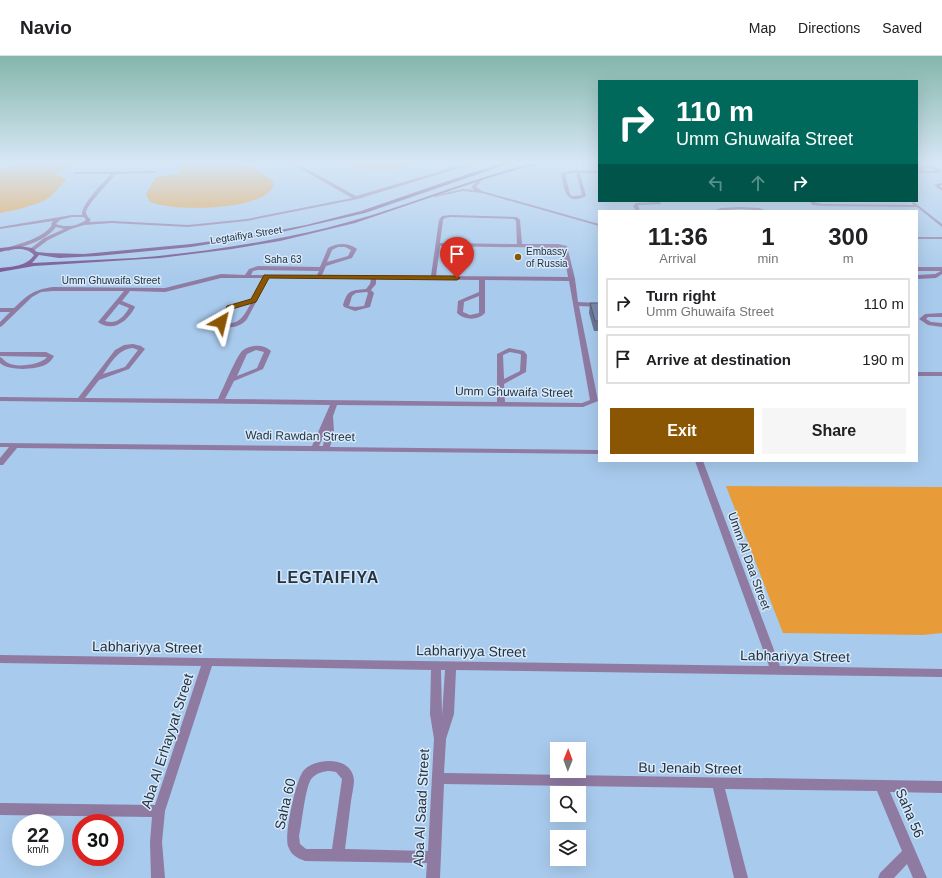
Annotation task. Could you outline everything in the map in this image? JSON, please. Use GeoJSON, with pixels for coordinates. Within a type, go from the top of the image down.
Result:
{"type":"FeatureCollection","features":[{"type":"Feature","properties":{"kind":"street"},"geometry":{"type":"LineString","coordinates":[[0,271],[32,261],[36,257],[34,252],[46,239],[88,221],[84,212],[90,201]]}},
{"type":"Feature","properties":{"kind":"street"},"geometry":{"type":"LineString","coordinates":[[82,224],[112,222],[193,226],[282,213],[335,201]]}},
{"type":"Feature","properties":{"kind":"street","name":"Legtaifiya Street"},"geometry":{"type":"LineString","coordinates":[[0,250],[24,248],[34,252],[64,255],[148,250],[222,241],[280,231],[364,211],[392,201]]}},
{"type":"Feature","properties":{"kind":"street","name":"Legtaifiya Street"},"geometry":{"type":"LineString","coordinates":[[19,266],[137,259],[260,243],[356,222],[419,201]]}},
{"type":"Feature","properties":{"kind":"street"},"geometry":{"type":"LineString","coordinates":[[515,201],[598,225]]}},
{"type":"Feature","properties":{"kind":"street"},"geometry":{"type":"LineString","coordinates":[[813,202],[814,204],[823,205],[917,206]]}},
{"type":"Feature","properties":{"kind":"street"},"geometry":{"type":"LineString","coordinates":[[861,202],[872,205]]}},
{"type":"Feature","properties":{"kind":"street"},"geometry":{"type":"LineString","coordinates":[[912,202],[941,224]]}},
{"type":"Feature","properties":{"kind":"street"},"geometry":{"type":"LineString","coordinates":[[637,210],[635,206],[636,204],[659,204]]}},
{"type":"Feature","properties":{"kind":"street"},"geometry":{"type":"LineString","coordinates":[[0,229],[58,219],[68,216],[87,205]]}},
{"type":"Feature","properties":{"kind":"street"},"geometry":{"type":"LineString","coordinates":[[720,210],[762,210]]}},
{"type":"Feature","properties":{"kind":"street"},"geometry":{"type":"LineString","coordinates":[[68,216],[156,225]]}},
{"type":"Feature","properties":{"kind":"street"},"geometry":{"type":"LineString","coordinates":[[433,278],[441,220],[444,217],[507,217],[518,219],[520,245]]}},
{"type":"Feature","properties":{"kind":"street"},"geometry":{"type":"LineString","coordinates":[[8,249],[50,231],[58,219]]}},
{"type":"Feature","properties":{"kind":"street"},"geometry":{"type":"LineString","coordinates":[[0,229],[54,225],[72,227]]}},
{"type":"Feature","properties":{"kind":"street"},"geometry":{"type":"LineString","coordinates":[[50,231],[60,232]]}},
{"type":"Feature","properties":{"kind":"street"},"geometry":{"type":"LineString","coordinates":[[36,238],[46,239]]}},
{"type":"Feature","properties":{"kind":"street"},"geometry":{"type":"LineString","coordinates":[[918,238],[942,238]]}},
{"type":"Feature","properties":{"kind":"street","name":"Umm Ghuwaifa Street"},"geometry":{"type":"LineString","coordinates":[[0,399],[583,405],[594,401],[577,304],[565,247],[437,244]]}},
{"type":"Feature","properties":{"kind":"street","name":"Saha 63"},"geometry":{"type":"LineString","coordinates":[[247,276],[251,270],[258,268],[323,267],[350,257],[354,248],[347,246],[332,248],[323,267],[319,277]]}},
{"type":"Feature","properties":{"kind":"street"},"geometry":{"type":"LineString","coordinates":[[918,269],[942,271]]}},
{"type":"Feature","properties":{"kind":"street"},"geometry":{"type":"LineString","coordinates":[[918,277],[936,276],[942,271]]}},
{"type":"Feature","properties":{"kind":"street","name":"Umm Ghuwaifa Street"},"geometry":{"type":"LineString","coordinates":[[0,325],[33,293],[44,290],[165,290],[216,277],[247,276],[572,279]]}},
{"type":"Feature","properties":{"kind":"street"},"geometry":{"type":"LineString","coordinates":[[254,300],[229,308],[221,323],[233,325],[240,323],[254,300],[266,276]]}},
{"type":"Feature","properties":{"kind":"street"},"geometry":{"type":"LineString","coordinates":[[368,290],[371,293],[367,307],[355,309],[347,307],[348,295],[351,293],[368,290],[373,284],[374,277]]}},
{"type":"Feature","properties":{"kind":"street"},"geometry":{"type":"LineString","coordinates":[[481,293],[461,301],[460,313],[462,315],[471,317],[482,313],[482,278]]}},
{"type":"Feature","properties":{"kind":"street"},"geometry":{"type":"LineString","coordinates":[[118,302],[132,308],[124,320],[115,324],[101,322],[128,290]]}},
{"type":"Feature","properties":{"kind":"street"},"geometry":{"type":"LineString","coordinates":[[577,304],[598,305]]}},
{"type":"Feature","properties":{"kind":"street"},"geometry":{"type":"LineString","coordinates":[[0,310],[16,310]]}},
{"type":"Feature","properties":{"kind":"street"},"geometry":{"type":"LineString","coordinates":[[942,315],[926,316],[922,319],[930,324],[942,326]]}},
{"type":"Feature","properties":{"kind":"street"},"geometry":{"type":"LineString","coordinates":[[80,400],[97,378],[120,349],[131,346],[140,347],[142,349],[127,368],[97,378]]}},
{"type":"Feature","properties":{"kind":"street"},"geometry":{"type":"LineString","coordinates":[[221,401],[231,380],[244,353],[247,350],[256,348],[268,351],[260,369],[231,380]]}},
{"type":"Feature","properties":{"kind":"street"},"geometry":{"type":"LineString","coordinates":[[500,383],[523,372],[524,355],[522,352],[505,351],[500,354],[500,383],[501,404]]}},
{"type":"Feature","properties":{"kind":"street"},"geometry":{"type":"LineString","coordinates":[[0,354],[46,354],[51,356],[45,363],[36,366],[6,365],[0,360]]}},
{"type":"Feature","properties":{"kind":"street"},"geometry":{"type":"LineString","coordinates":[[918,374],[942,374]]}},
{"type":"Feature","properties":{"kind":"street"},"geometry":{"type":"LineString","coordinates":[[326,448],[330,432],[330,417],[334,402]]}},
{"type":"Feature","properties":{"kind":"street"},"geometry":{"type":"LineString","coordinates":[[315,448],[325,423],[330,417]]}},
{"type":"Feature","properties":{"kind":"street","name":"Wadi Rawdan Street"},"geometry":{"type":"LineString","coordinates":[[0,445],[598,452]]}},
{"type":"Feature","properties":{"kind":"street"},"geometry":{"type":"LineString","coordinates":[[0,463],[15,445]]}},
{"type":"Feature","properties":{"kind":"street","name":"Umm Al Daa Street"},"geometry":{"type":"LineString","coordinates":[[699,462],[776,670]]}},
{"type":"Feature","properties":{"kind":"street","name":"Labhariyya Street"},"geometry":{"type":"LineString","coordinates":[[0,659],[942,672]]}},
{"type":"Feature","properties":{"kind":"street","name":"Aba Al Erhayyat Street"},"geometry":{"type":"LineString","coordinates":[[158,878],[156,842],[159,811],[208,662]]}},
{"type":"Feature","properties":{"kind":"street","name":"Aba Al Saad Street"},"geometry":{"type":"LineString","coordinates":[[433,878],[440,739],[436,714],[436,665]]}},
{"type":"Feature","properties":{"kind":"street","name":"Aba Al Saad Street"},"geometry":{"type":"LineString","coordinates":[[440,739],[448,714],[451,665]]}},
{"type":"Feature","properties":{"kind":"street","name":"Saha 60"},"geometry":{"type":"LineString","coordinates":[[338,856],[348,779],[343,770],[337,767],[329,766],[318,768],[311,772],[304,782],[293,836],[293,845],[297,852],[305,856],[434,857]]}},
{"type":"Feature","properties":{"kind":"street","name":"Bu Jenaib Street"},"geometry":{"type":"LineString","coordinates":[[438,778],[942,787]]}},
{"type":"Feature","properties":{"kind":"street"},"geometry":{"type":"LineString","coordinates":[[718,784],[742,878]]}},
{"type":"Feature","properties":{"kind":"street","name":"Saha 56"},"geometry":{"type":"LineString","coordinates":[[881,786],[920,878]]}},
{"type":"Feature","properties":{"kind":"street"},"geometry":{"type":"LineString","coordinates":[[0,809],[159,811]]}},
{"type":"Feature","properties":{"kind":"street","name":"Saha 56"},"geometry":{"type":"LineString","coordinates":[[885,878],[909,853]]}},
{"type":"Feature","properties":{"kind":"shaded area"},"geometry":{"type":"Polygon","coordinates":[[[0,201],[43,201],[20,209],[0,213],[0,201]]]}},
{"type":"Feature","properties":{"kind":"shaded area"},"geometry":{"type":"Polygon","coordinates":[[[150,201],[249,201],[220,207],[198,208],[160,205],[150,201]]]}},
{"type":"Feature","properties":{"kind":"shaded area"},"geometry":{"type":"Polygon","coordinates":[[[726,486],[942,487],[942,633],[923,635],[783,633],[726,486]]]}},
{"type":"Feature","properties":{"kind":"building"},"geometry":{"type":"Polygon","coordinates":[[[590,303],[598,303],[598,321],[595,321],[590,303]]]}},
{"type":"Feature","properties":{"kind":"place","name":"Embassy of Russia"},"geometry":{"type":"Point","coordinates":[518,257]}},
{"type":"Feature","properties":{"kind":"district","name":"LEGTAIFIYA"},"geometry":{"type":"Point","coordinates":[328,577]}},
{"type":"Feature","properties":{"kind":"route"},"geometry":{"type":"LineString","coordinates":[[221,322],[229,308],[254,300],[266,276],[457,278]]}}]}
